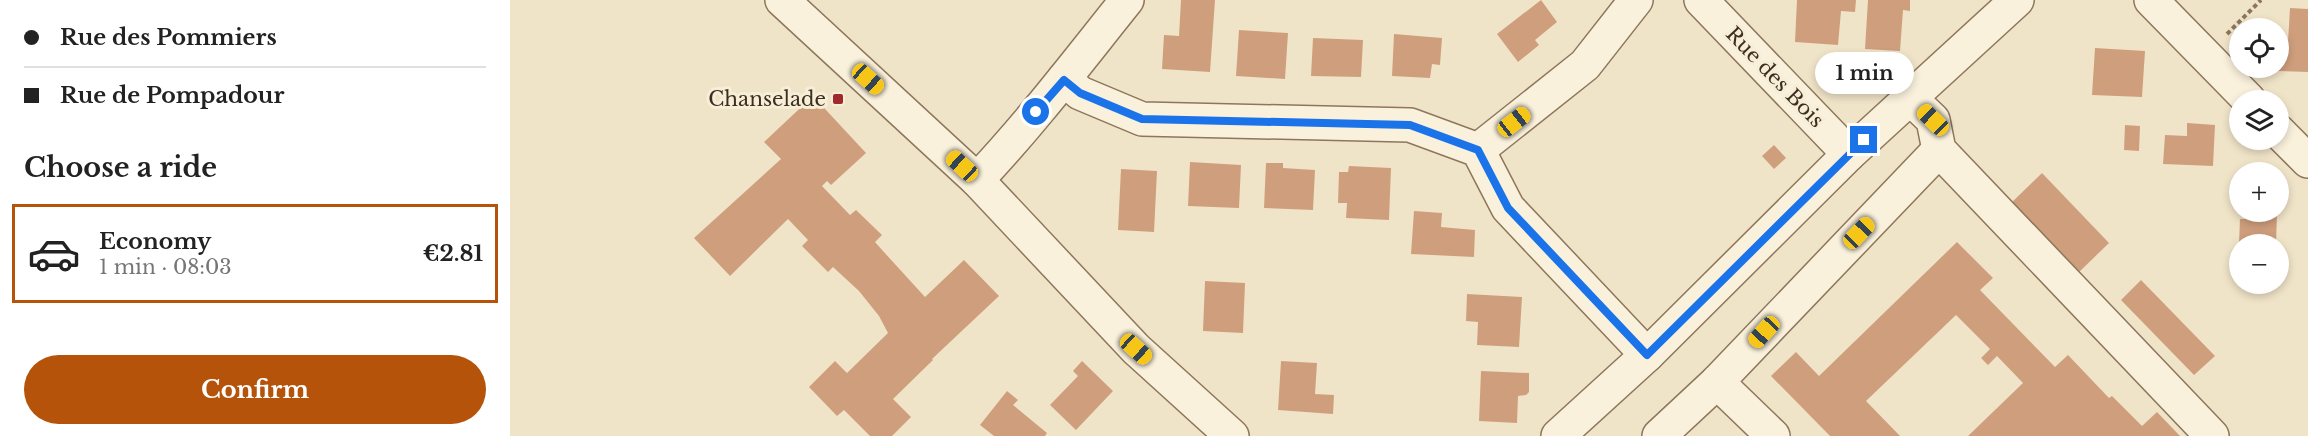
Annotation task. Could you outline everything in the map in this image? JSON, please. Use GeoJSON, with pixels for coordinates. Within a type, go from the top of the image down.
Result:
{"type":"FeatureCollection","features":[{"type":"Feature","properties":{"kind":"street"},"geometry":{"type":"LineString","coordinates":[[782,0],[977,180],[1136,349],[1232,436]]}},
{"type":"Feature","properties":{"kind":"street"},"geometry":{"type":"LineString","coordinates":[[977,180],[1064,80],[1127,0]]}},
{"type":"Feature","properties":{"kind":"street"},"geometry":{"type":"LineString","coordinates":[[1478,150],[1585,65],[1636,0]]}},
{"type":"Feature","properties":{"kind":"street","name":"Rue des Bois"},"geometry":{"type":"LineString","coordinates":[[1701,0],[1848,154]]}},
{"type":"Feature","properties":{"kind":"street"},"geometry":{"type":"LineString","coordinates":[[1558,436],[1647,355],[1848,154],[2017,0]]}},
{"type":"Feature","properties":{"kind":"street"},"geometry":{"type":"LineString","coordinates":[[2151,0],[2239,90]]}},
{"type":"Feature","properties":{"kind":"street"},"geometry":{"type":"LineString","coordinates":[[1064,80],[1080,93],[1142,119],[1410,125],[1478,150],[1508,208],[1647,355]]}},
{"type":"Feature","properties":{"kind":"street"},"geometry":{"type":"LineString","coordinates":[[1910,98],[1933,120],[1938,150],[2212,436]]}},
{"type":"Feature","properties":{"kind":"street"},"geometry":{"type":"LineString","coordinates":[[2289,142],[2308,162]]}},
{"type":"Feature","properties":{"kind":"street"},"geometry":{"type":"LineString","coordinates":[[1659,436],[1717,382],[1938,150]]}},
{"type":"Feature","properties":{"kind":"street"},"geometry":{"type":"LineString","coordinates":[[1717,382],[1773,436]]}},
{"type":"Feature","properties":{"kind":"path"},"geometry":{"type":"LineString","coordinates":[[2206,56],[2261,0]]}},
{"type":"Feature","properties":{"kind":"building"},"geometry":{"type":"Polygon","coordinates":[[[1181,0],[1215,0],[1210,72],[1162,69],[1164,35],[1179,36],[1181,0]]]}},
{"type":"Feature","properties":{"kind":"building"},"geometry":{"type":"Polygon","coordinates":[[[1541,0],[1557,22],[1535,40],[1539,45],[1518,62],[1497,34],[1541,0]]]}},
{"type":"Feature","properties":{"kind":"building"},"geometry":{"type":"Polygon","coordinates":[[[1797,0],[1856,0],[1855,12],[1841,11],[1838,45],[1795,42],[1797,0]]]}},
{"type":"Feature","properties":{"kind":"building"},"geometry":{"type":"Polygon","coordinates":[[[1868,0],[1910,0],[1910,11],[1903,10],[1900,51],[1865,49],[1868,0]]]}},
{"type":"Feature","properties":{"kind":"building"},"geometry":{"type":"Polygon","coordinates":[[[2290,8],[2308,9],[2308,72],[2289,71],[2290,8]]]}},
{"type":"Feature","properties":{"kind":"building"},"geometry":{"type":"Polygon","coordinates":[[[1239,30],[1288,33],[1285,79],[1236,76],[1239,30]]]}},
{"type":"Feature","properties":{"kind":"building"},"geometry":{"type":"Polygon","coordinates":[[[1394,34],[1442,38],[1440,65],[1432,64],[1430,78],[1392,76],[1394,34]]]}},
{"type":"Feature","properties":{"kind":"building"},"geometry":{"type":"Polygon","coordinates":[[[1313,38],[1363,40],[1361,77],[1311,76],[1313,38]]]}},
{"type":"Feature","properties":{"kind":"building"},"geometry":{"type":"Polygon","coordinates":[[[2095,48],[2145,51],[2142,97],[2092,95],[2095,48]]]}},
{"type":"Feature","properties":{"kind":"building"},"geometry":{"type":"Polygon","coordinates":[[[813,96],[866,153],[831,185],[827,181],[822,186],[850,215],[856,210],[882,235],[875,242],[925,297],[964,260],[999,296],[893,399],[911,417],[892,436],[870,436],[844,410],[837,416],[809,387],[835,361],[847,373],[888,333],[879,316],[859,291],[833,267],[828,272],[802,246],[808,240],[788,219],[730,276],[694,238],[781,159],[764,142],[813,96]]]}},
{"type":"Feature","properties":{"kind":"building"},"geometry":{"type":"Polygon","coordinates":[[[2187,123],[2215,125],[2213,166],[2163,164],[2165,135],[2187,136],[2187,123]]]}},
{"type":"Feature","properties":{"kind":"building"},"geometry":{"type":"Polygon","coordinates":[[[2125,125],[2140,126],[2139,151],[2124,150],[2125,125]]]}},
{"type":"Feature","properties":{"kind":"building"},"geometry":{"type":"Polygon","coordinates":[[[1774,145],[1786,158],[1774,169],[1762,156],[1774,145]]]}},
{"type":"Feature","properties":{"kind":"building"},"geometry":{"type":"Polygon","coordinates":[[[1190,162],[1241,165],[1239,208],[1188,206],[1190,162]]]}},
{"type":"Feature","properties":{"kind":"building"},"geometry":{"type":"Polygon","coordinates":[[[1266,163],[1283,163],[1283,168],[1315,170],[1313,210],[1264,208],[1266,163]]]}},
{"type":"Feature","properties":{"kind":"building"},"geometry":{"type":"Polygon","coordinates":[[[1349,166],[1391,168],[1389,220],[1346,218],[1347,203],[1338,203],[1339,172],[1348,172],[1349,166]]]}},
{"type":"Feature","properties":{"kind":"building"},"geometry":{"type":"Polygon","coordinates":[[[1121,169],[1157,171],[1154,232],[1118,230],[1121,169]]]}},
{"type":"Feature","properties":{"kind":"building"},"geometry":{"type":"Polygon","coordinates":[[[2042,173],[2109,243],[2076,275],[2009,205],[2042,173]]]}},
{"type":"Feature","properties":{"kind":"building"},"geometry":{"type":"Polygon","coordinates":[[[1414,211],[1442,213],[1441,227],[1475,230],[1474,257],[1411,254],[1414,211]]]}},
{"type":"Feature","properties":{"kind":"building"},"geometry":{"type":"Polygon","coordinates":[[[2240,222],[2277,222],[2276,234],[2239,234],[2240,222]]]}},
{"type":"Feature","properties":{"kind":"building"},"geometry":{"type":"Polygon","coordinates":[[[1957,242],[1993,278],[1980,290],[2055,367],[2068,355],[2109,398],[2112,396],[2142,426],[2157,412],[2180,436],[1968,436],[2023,383],[1997,356],[1988,365],[1981,358],[1990,349],[1956,315],[1866,401],[1900,436],[1830,436],[1771,376],[1796,352],[1819,376],[1957,242]]]}},
{"type":"Feature","properties":{"kind":"building"},"geometry":{"type":"Polygon","coordinates":[[[2141,280],[2215,356],[2194,375],[2121,300],[2141,280]]]}},
{"type":"Feature","properties":{"kind":"building"},"geometry":{"type":"Polygon","coordinates":[[[1205,281],[1245,283],[1243,333],[1203,331],[1205,281]]]}},
{"type":"Feature","properties":{"kind":"building"},"geometry":{"type":"Polygon","coordinates":[[[1467,294],[1522,297],[1519,347],[1477,345],[1478,322],[1466,321],[1467,294]]]}},
{"type":"Feature","properties":{"kind":"building"},"geometry":{"type":"Polygon","coordinates":[[[1082,361],[1113,391],[1076,430],[1050,405],[1078,376],[1073,371],[1082,361]]]}},
{"type":"Feature","properties":{"kind":"building"},"geometry":{"type":"Polygon","coordinates":[[[1281,361],[1317,363],[1315,394],[1334,395],[1333,414],[1278,410],[1281,361]]]}},
{"type":"Feature","properties":{"kind":"building"},"geometry":{"type":"Polygon","coordinates":[[[1481,371],[1529,373],[1529,392],[1518,396],[1517,423],[1479,421],[1481,371]]]}},
{"type":"Feature","properties":{"kind":"building"},"geometry":{"type":"Polygon","coordinates":[[[1007,391],[1018,400],[1013,405],[1047,433],[1045,436],[994,436],[980,425],[1007,391]]]}},
{"type":"Feature","properties":{"kind":"place","name":"Chanselade"},"geometry":{"type":"Point","coordinates":[838,99]}},
{"type":"Feature","properties":{"kind":"route"},"geometry":{"type":"LineString","coordinates":[[1036,112],[1064,80],[1080,93],[1142,119],[1410,125],[1478,150],[1508,208],[1647,355],[1864,140]]}}]}
